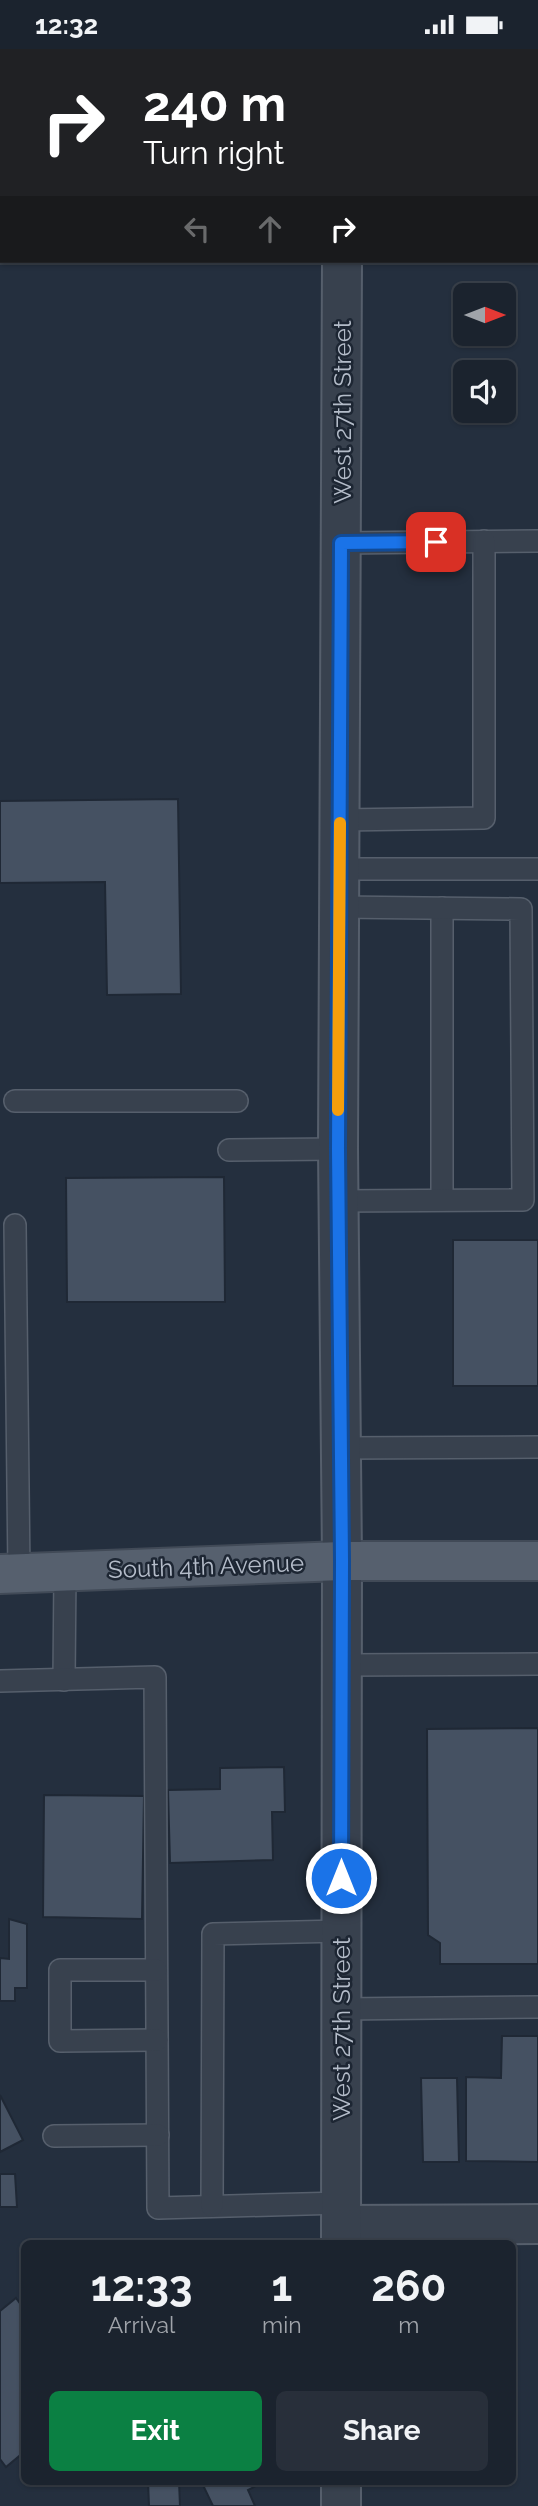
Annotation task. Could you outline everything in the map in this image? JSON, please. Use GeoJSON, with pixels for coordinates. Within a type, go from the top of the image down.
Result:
{"type":"FeatureCollection","features":[{"type":"Feature","properties":{"kind":"main road","name":"South 4th Avenue"},"geometry":{"type":"LineString","coordinates":[[9,1574],[342,1561],[538,1561]]}},
{"type":"Feature","properties":{"kind":"street","name":"West 27th Street"},"geometry":{"type":"LineString","coordinates":[[341,2224],[342,1561],[338,1149],[342,263]]}},
{"type":"Feature","properties":{"kind":"street"},"geometry":{"type":"LineString","coordinates":[[341,2224],[538,2224]]}},
{"type":"Feature","properties":{"kind":"street"},"geometry":{"type":"LineString","coordinates":[[341,2485],[341,2506]]}},
{"type":"Feature","properties":{"kind":"lane"},"geometry":{"type":"LineString","coordinates":[[340,820],[484,818],[484,541]]}},
{"type":"Feature","properties":{"kind":"lane"},"geometry":{"type":"LineString","coordinates":[[341,543],[538,541]]}},
{"type":"Feature","properties":{"kind":"lane"},"geometry":{"type":"LineString","coordinates":[[339,888],[538,869]]}},
{"type":"Feature","properties":{"kind":"lane"},"geometry":{"type":"LineString","coordinates":[[338,1201],[523,1201],[521,909],[442,908],[339,888]]}},
{"type":"Feature","properties":{"kind":"lane"},"geometry":{"type":"LineString","coordinates":[[442,908],[442,1201]]}},
{"type":"Feature","properties":{"kind":"lane"},"geometry":{"type":"LineString","coordinates":[[15,1101],[237,1101]]}},
{"type":"Feature","properties":{"kind":"lane"},"geometry":{"type":"LineString","coordinates":[[229,1150],[338,1149]]}},
{"type":"Feature","properties":{"kind":"lane"},"geometry":{"type":"LineString","coordinates":[[9,1574],[15,1225]]}},
{"type":"Feature","properties":{"kind":"lane"},"geometry":{"type":"LineString","coordinates":[[341,1448],[538,1447]]}},
{"type":"Feature","properties":{"kind":"lane"},"geometry":{"type":"LineString","coordinates":[[64,1679],[65,1572]]}},
{"type":"Feature","properties":{"kind":"lane"},"geometry":{"type":"LineString","coordinates":[[342,1665],[538,1664]]}},
{"type":"Feature","properties":{"kind":"lane"},"geometry":{"type":"LineString","coordinates":[[0,1681],[155,1677],[159,2208],[212,2206],[341,2224]]}},
{"type":"Feature","properties":{"kind":"lane"},"geometry":{"type":"LineString","coordinates":[[212,2206],[213,1934],[341,1931]]}},
{"type":"Feature","properties":{"kind":"lane"},"geometry":{"type":"LineString","coordinates":[[156,1970],[60,1970],[60,2041],[157,2040]]}},
{"type":"Feature","properties":{"kind":"lane"},"geometry":{"type":"LineString","coordinates":[[341,2009],[538,2007]]}},
{"type":"Feature","properties":{"kind":"lane"},"geometry":{"type":"LineString","coordinates":[[54,2136],[158,2135]]}},
{"type":"Feature","properties":{"kind":"building"},"geometry":{"type":"Polygon","coordinates":[[[178,799],[181,994],[107,995],[105,882],[0,883],[0,801],[178,799]]]}},
{"type":"Feature","properties":{"kind":"building"},"geometry":{"type":"Polygon","coordinates":[[[224,1177],[225,1302],[67,1302],[66,1178],[224,1177]]]}},
{"type":"Feature","properties":{"kind":"building"},"geometry":{"type":"Polygon","coordinates":[[[453,1240],[538,1240],[538,1386],[453,1386],[453,1240]]]}},
{"type":"Feature","properties":{"kind":"building"},"geometry":{"type":"Polygon","coordinates":[[[538,1728],[538,1964],[440,1964],[440,1943],[428,1935],[427,1729],[538,1728]]]}},
{"type":"Feature","properties":{"kind":"building"},"geometry":{"type":"Polygon","coordinates":[[[284,1767],[285,1812],[272,1812],[273,1860],[170,1863],[168,1790],[220,1789],[220,1768],[284,1767]]]}},
{"type":"Feature","properties":{"kind":"building"},"geometry":{"type":"Polygon","coordinates":[[[44,1795],[144,1796],[142,1919],[43,1917],[44,1795]]]}},
{"type":"Feature","properties":{"kind":"building"},"geometry":{"type":"Polygon","coordinates":[[[9,1919],[27,1924],[27,1988],[15,1988],[15,2001],[0,2001],[0,1958],[9,1959],[9,1919]]]}},
{"type":"Feature","properties":{"kind":"building"},"geometry":{"type":"Polygon","coordinates":[[[502,2036],[538,2036],[538,2162],[466,2161],[466,2077],[501,2078],[502,2036]]]}},
{"type":"Feature","properties":{"kind":"building"},"geometry":{"type":"Polygon","coordinates":[[[421,2078],[457,2078],[459,2162],[423,2162],[421,2078]]]}},
{"type":"Feature","properties":{"kind":"building"},"geometry":{"type":"Polygon","coordinates":[[[0,2095],[23,2140],[0,2152],[0,2095]]]}},
{"type":"Feature","properties":{"kind":"building"},"geometry":{"type":"Polygon","coordinates":[[[0,2174],[15,2174],[17,2207],[0,2207],[0,2174]]]}},
{"type":"Feature","properties":{"kind":"building"},"geometry":{"type":"Polygon","coordinates":[[[16,2298],[21,2305],[21,2454],[6,2467],[0,2459],[0,2311],[16,2298]]]}},
{"type":"Feature","properties":{"kind":"building"},"geometry":{"type":"Polygon","coordinates":[[[148,2485],[179,2485],[180,2506],[149,2506],[148,2485]]]}},
{"type":"Feature","properties":{"kind":"building"},"geometry":{"type":"Polygon","coordinates":[[[203,2485],[258,2485],[248,2490],[255,2506],[213,2506],[203,2485]]]}},
{"type":"Feature","properties":{"kind":"slow traffic"},"geometry":{"type":"LineString","coordinates":[[338,1110],[340,823]]}},
{"type":"Feature","properties":{"kind":"route"},"geometry":{"type":"LineString","coordinates":[[341,1878],[342,1561],[338,1149],[341,543],[436,542]]}}]}
